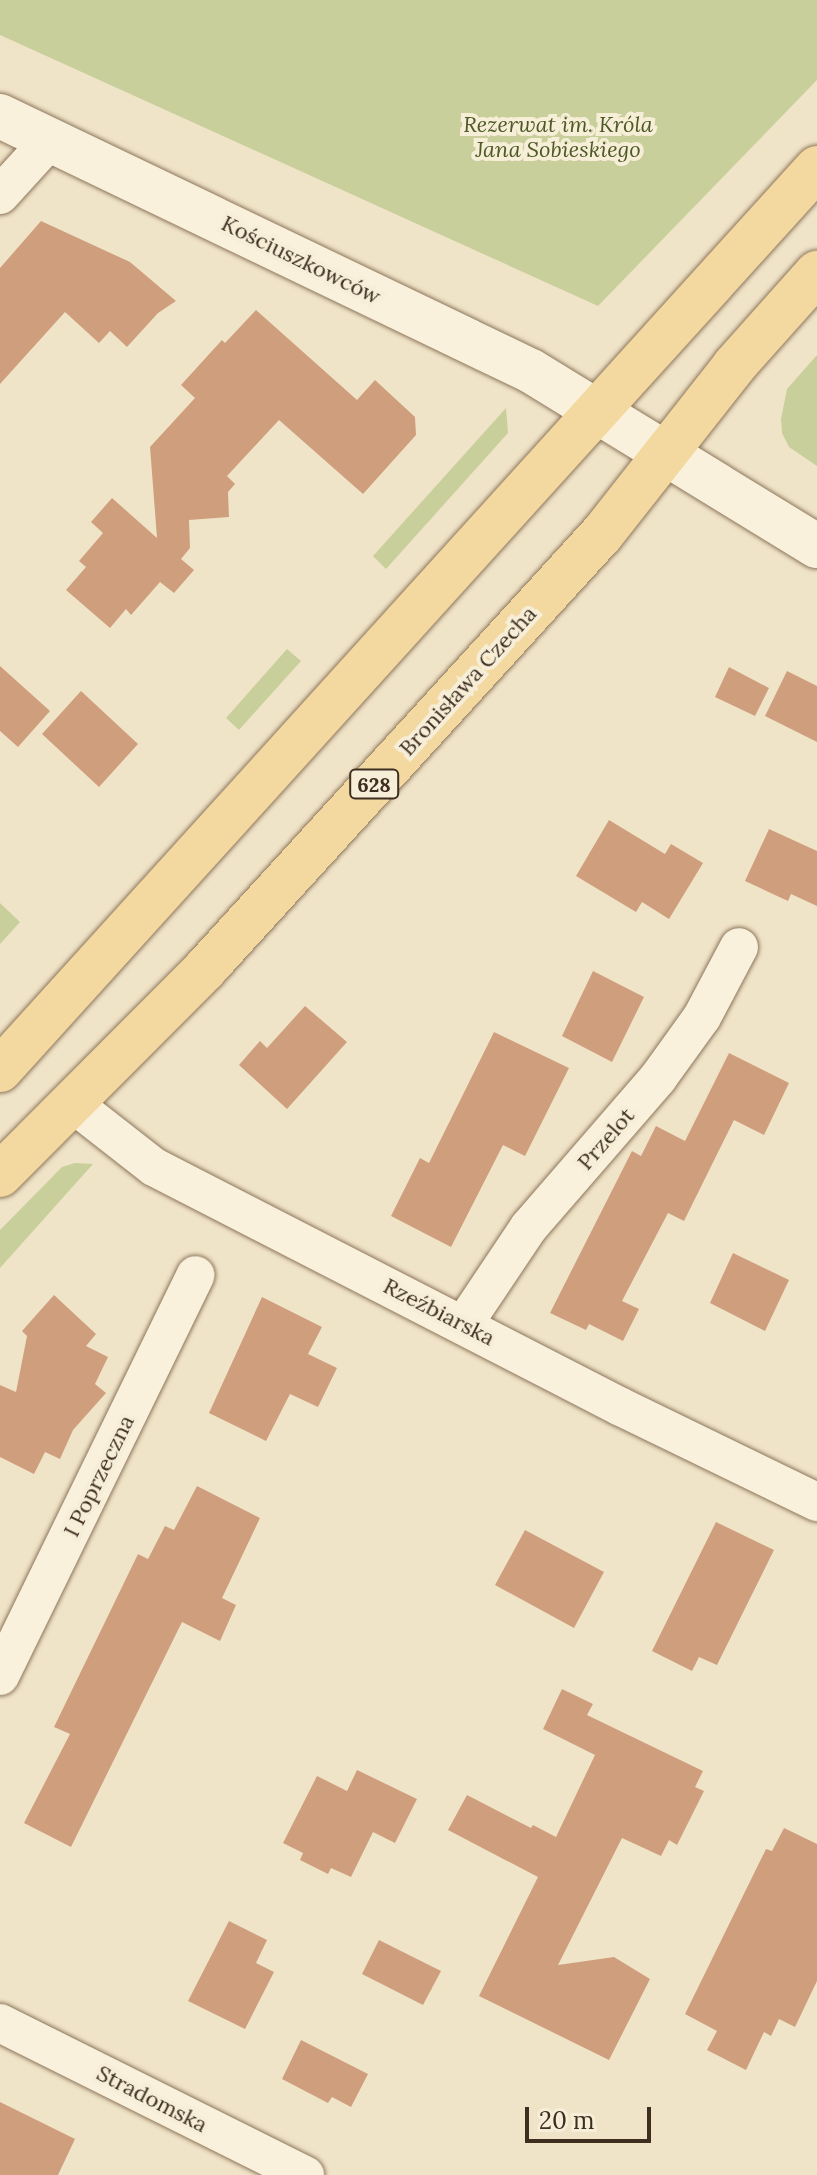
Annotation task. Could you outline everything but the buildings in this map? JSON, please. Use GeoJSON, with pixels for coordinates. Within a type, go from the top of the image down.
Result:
{"type":"FeatureCollection","features":[{"type":"Feature","properties":{"kind":"main road"},"geometry":{"type":"LineString","coordinates":[[0,1070],[817,168]]}},
{"type":"Feature","properties":{"kind":"main road","name":"Bronisława Czecha"},"geometry":{"type":"LineString","coordinates":[[0,1175],[173,1003],[602,534],[734,366],[817,273]]}},
{"type":"Feature","properties":{"kind":"street","name":"Kościuszkowców"},"geometry":{"type":"LineString","coordinates":[[0,116],[531,371],[817,546]]}},
{"type":"Feature","properties":{"kind":"street"},"geometry":{"type":"LineString","coordinates":[[0,195],[50,140]]}},
{"type":"Feature","properties":{"kind":"street","name":"Przelot"},"geometry":{"type":"LineString","coordinates":[[464,1324],[529,1227],[658,1078],[702,1017],[739,947]]}},
{"type":"Feature","properties":{"kind":"street","name":"Rzeźbiarska"},"geometry":{"type":"LineString","coordinates":[[72,1103],[154,1167],[621,1407],[817,1502]]}},
{"type":"Feature","properties":{"kind":"street","name":"I Poprzeczna"},"geometry":{"type":"LineString","coordinates":[[0,1676],[196,1275]]}},
{"type":"Feature","properties":{"kind":"street","name":"Stradomska"},"geometry":{"type":"LineString","coordinates":[[0,2023],[305,2175]]}},
{"type":"Feature","properties":{"kind":"green space","name":"Rezerwat im. Króla Jana Sobieskiego"},"geometry":{"type":"Polygon","coordinates":[[[0,0],[817,0],[817,80],[598,306],[0,35],[0,0]]]}},
{"type":"Feature","properties":{"kind":"green space"},"geometry":{"type":"Polygon","coordinates":[[[817,355],[817,466],[789,447],[782,433],[781,419],[787,389],[817,355]]]}},
{"type":"Feature","properties":{"kind":"green space"},"geometry":{"type":"Polygon","coordinates":[[[506,408],[508,433],[386,569],[373,556],[506,408]]]}},
{"type":"Feature","properties":{"kind":"green space"},"geometry":{"type":"Polygon","coordinates":[[[287,649],[301,661],[239,730],[226,718],[287,649]]]}},
{"type":"Feature","properties":{"kind":"green space"},"geometry":{"type":"Polygon","coordinates":[[[0,903],[20,922],[0,944],[0,903]]]}},
{"type":"Feature","properties":{"kind":"green space"},"geometry":{"type":"Polygon","coordinates":[[[75,1163],[93,1164],[0,1268],[0,1230],[62,1167],[75,1163]]]}}]}
